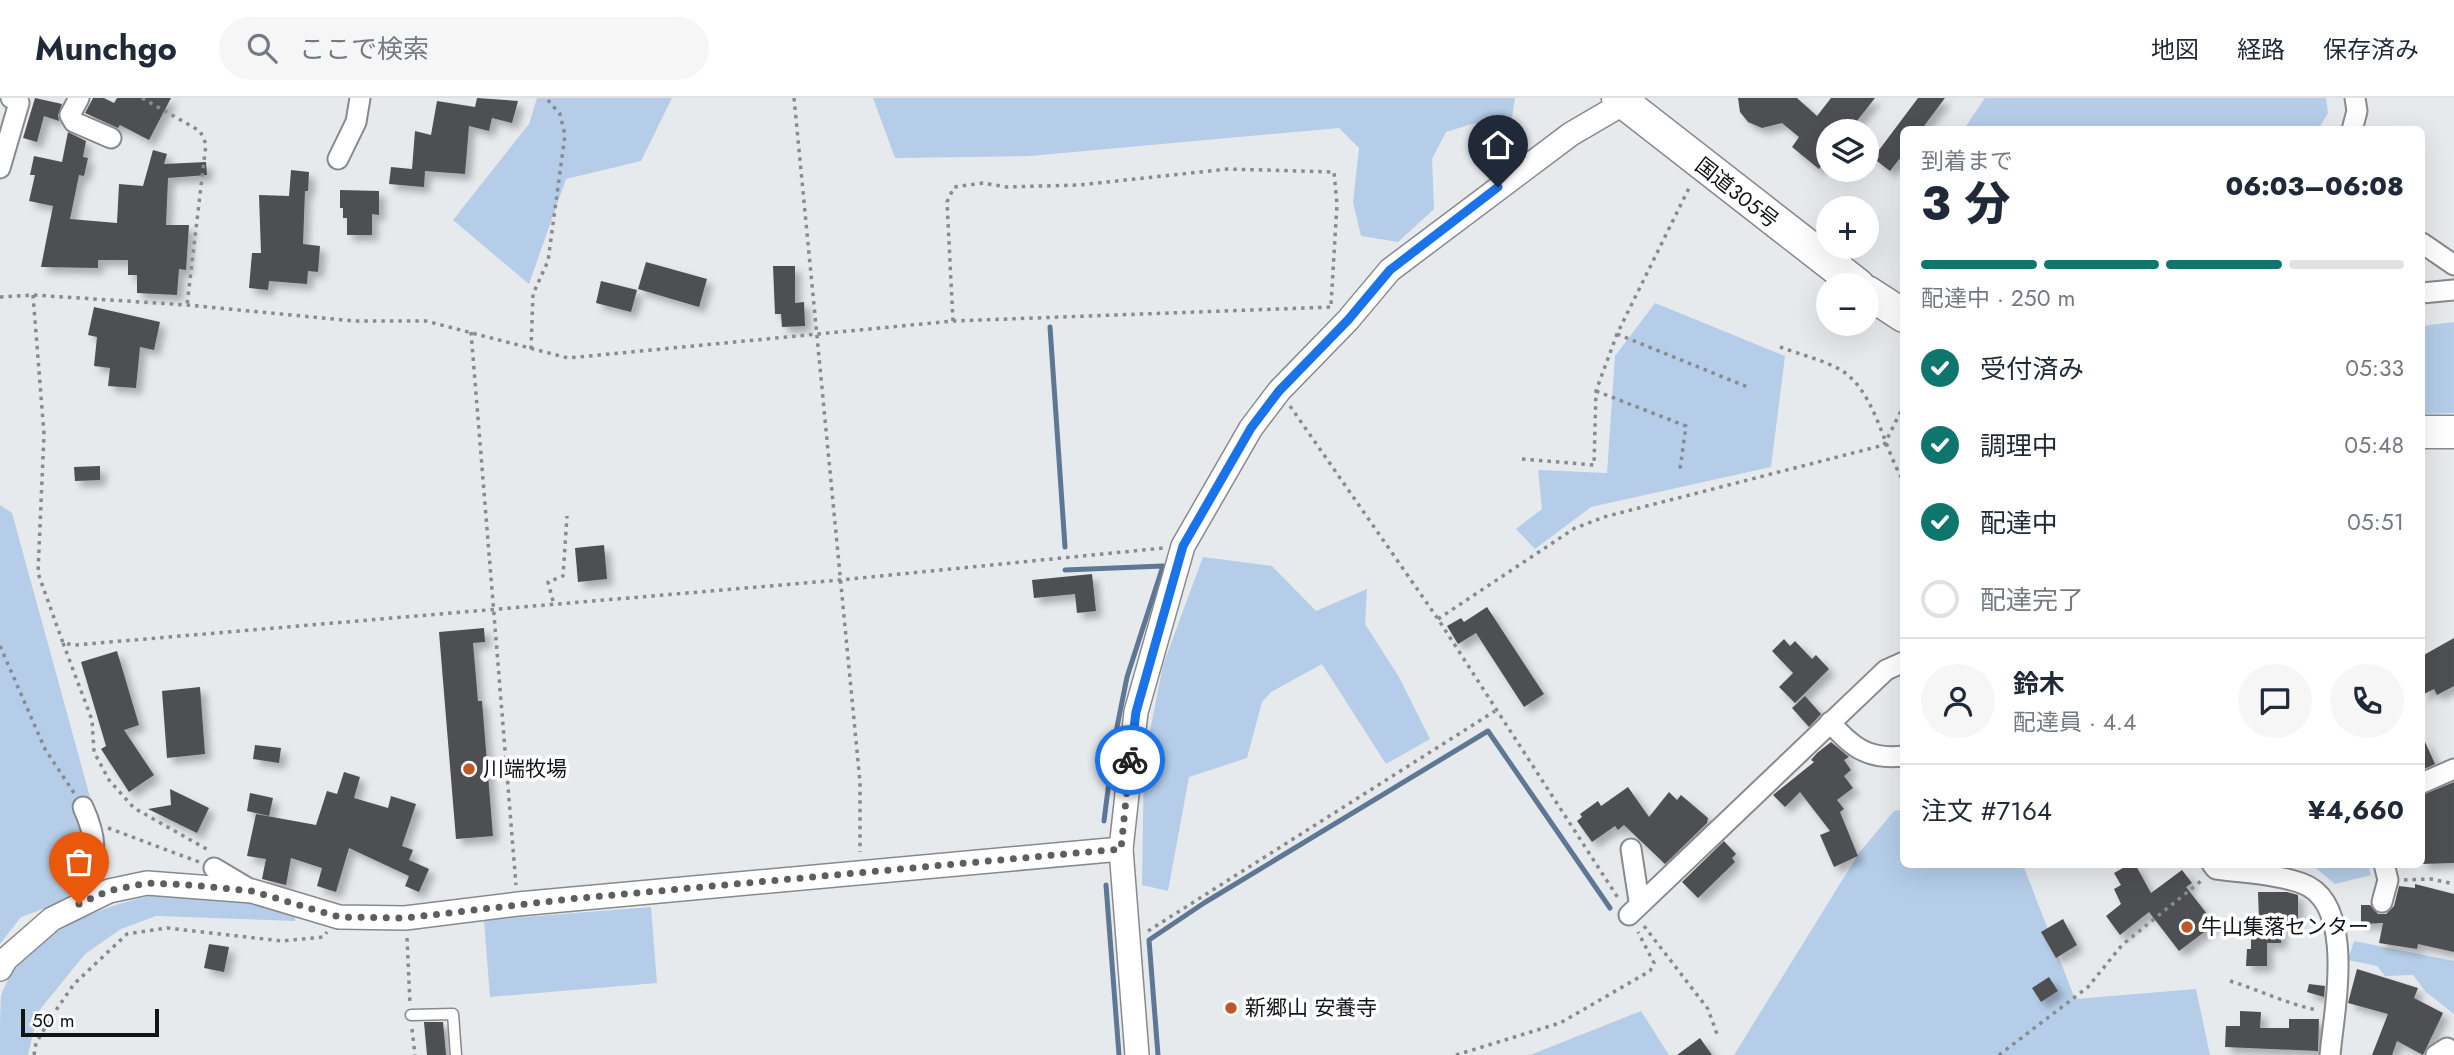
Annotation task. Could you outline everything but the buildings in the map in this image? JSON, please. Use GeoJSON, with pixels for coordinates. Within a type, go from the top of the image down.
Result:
{"type":"FeatureCollection","features":[{"type":"Feature","properties":{"kind":"highway","name":"国道305号"},"geometry":{"type":"LineString","coordinates":[[1621,100],[1843,273]]}},
{"type":"Feature","properties":{"kind":"highway"},"geometry":{"type":"LineString","coordinates":[[1879,300],[1900,313]]}},
{"type":"Feature","properties":{"kind":"highway"},"geometry":{"type":"LineString","coordinates":[[2425,432],[2454,432]]}},
{"type":"Feature","properties":{"kind":"street"},"geometry":{"type":"LineString","coordinates":[[0,168],[19,103],[11,98]]}},
{"type":"Feature","properties":{"kind":"street"},"geometry":{"type":"LineString","coordinates":[[79,98],[70,115],[74,122],[111,138]]}},
{"type":"Feature","properties":{"kind":"street"},"geometry":{"type":"LineString","coordinates":[[338,159],[356,122],[360,98]]}},
{"type":"Feature","properties":{"kind":"street"},"geometry":{"type":"LineString","coordinates":[[2353,126],[2357,111],[2355,98]]}},
{"type":"Feature","properties":{"kind":"street"},"geometry":{"type":"LineString","coordinates":[[1138,1055],[1121,849],[1136,712],[1183,546],[1251,428],[1340,313],[1390,270],[1571,134],[1621,100]]}},
{"type":"Feature","properties":{"kind":"street"},"geometry":{"type":"LineString","coordinates":[[2425,245],[2454,265]]}},
{"type":"Feature","properties":{"kind":"street"},"geometry":{"type":"LineString","coordinates":[[2425,293],[2454,290]]}},
{"type":"Feature","properties":{"kind":"street"},"geometry":{"type":"LineString","coordinates":[[1634,909],[1885,670],[1900,664]]}},
{"type":"Feature","properties":{"kind":"street"},"geometry":{"type":"LineString","coordinates":[[1830,722],[1850,746],[1885,758],[1900,756]]}},
{"type":"Feature","properties":{"kind":"street"},"geometry":{"type":"LineString","coordinates":[[2425,782],[2454,769]]}},
{"type":"Feature","properties":{"kind":"street"},"geometry":{"type":"LineString","coordinates":[[83,807],[94,832],[95,856],[86,888]]}},
{"type":"Feature","properties":{"kind":"street"},"geometry":{"type":"LineString","coordinates":[[0,970],[6,960],[52,919],[108,891],[147,883],[252,891],[339,917],[405,918],[518,904],[860,871],[1121,849]]}},
{"type":"Feature","properties":{"kind":"street"},"geometry":{"type":"LineString","coordinates":[[1631,849],[1634,909]]}},
{"type":"Feature","properties":{"kind":"street"},"geometry":{"type":"LineString","coordinates":[[2229,868],[2303,883],[2327,901],[2335,928],[2338,971],[2330,1055]]}},
{"type":"Feature","properties":{"kind":"street"},"geometry":{"type":"LineString","coordinates":[[218,870],[252,891]]}},
{"type":"Feature","properties":{"kind":"street"},"geometry":{"type":"LineString","coordinates":[[2382,902],[2386,872]]}},
{"type":"Feature","properties":{"kind":"lane"},"geometry":{"type":"LineString","coordinates":[[411,1015],[453,1014],[456,1055]]}},
{"type":"Feature","properties":{"kind":"path"},"geometry":{"type":"LineString","coordinates":[[142,98],[200,131],[206,144],[187,304]]}},
{"type":"Feature","properties":{"kind":"path"},"geometry":{"type":"LineString","coordinates":[[531,349],[533,294],[548,261],[565,135],[561,114],[546,98]]}},
{"type":"Feature","properties":{"kind":"path"},"geometry":{"type":"LineString","coordinates":[[794,98],[860,782],[860,871]]}},
{"type":"Feature","properties":{"kind":"path"},"geometry":{"type":"LineString","coordinates":[[0,297],[33,295],[187,304],[354,321],[426,321],[568,358],[953,321],[1340,313],[1334,172],[1228,169],[1079,184],[1007,187],[983,183],[954,187],[947,202],[953,321]]}},
{"type":"Feature","properties":{"kind":"path"},"geometry":{"type":"LineString","coordinates":[[1522,459],[1594,465],[1596,391],[1617,334],[1690,186]]}},
{"type":"Feature","properties":{"kind":"path"},"geometry":{"type":"LineString","coordinates":[[0,646],[46,749],[83,807],[107,828],[218,870],[219,858],[197,841],[134,808],[109,780],[94,752],[92,720],[38,573],[44,434],[33,295]]}},
{"type":"Feature","properties":{"kind":"path"},"geometry":{"type":"LineString","coordinates":[[471,332],[518,904]]}},
{"type":"Feature","properties":{"kind":"path"},"geometry":{"type":"LineString","coordinates":[[1617,334],[1750,388]]}},
{"type":"Feature","properties":{"kind":"path"},"geometry":{"type":"LineString","coordinates":[[1780,347],[1841,370],[1859,387],[1881,426],[1884,445],[1900,475]]}},
{"type":"Feature","properties":{"kind":"path"},"geometry":{"type":"LineString","coordinates":[[1279,391],[1437,619],[1494,711],[1708,1009],[1718,1037]]}},
{"type":"Feature","properties":{"kind":"path"},"geometry":{"type":"LineString","coordinates":[[1596,391],[1686,426],[1680,469]]}},
{"type":"Feature","properties":{"kind":"path"},"geometry":{"type":"LineString","coordinates":[[1437,619],[1575,528],[1605,517],[1884,445],[1900,413]]}},
{"type":"Feature","properties":{"kind":"path"},"geometry":{"type":"LineString","coordinates":[[553,601],[548,582],[563,576],[567,516]]}},
{"type":"Feature","properties":{"kind":"path"},"geometry":{"type":"LineString","coordinates":[[64,643],[75,645],[494,610],[840,580],[1183,546]]}},
{"type":"Feature","properties":{"kind":"path"},"geometry":{"type":"LineString","coordinates":[[1129,943],[1494,711]]}},
{"type":"Feature","properties":{"kind":"path"},"geometry":{"type":"LineString","coordinates":[[1999,1055],[2088,987],[2122,945],[2217,868]]}},
{"type":"Feature","properties":{"kind":"path"},"geometry":{"type":"LineString","coordinates":[[2386,872],[2454,884]]}},
{"type":"Feature","properties":{"kind":"path"},"geometry":{"type":"LineString","coordinates":[[1456,1055],[1560,1023],[1650,971],[1654,963],[1634,909]]}},
{"type":"Feature","properties":{"kind":"path"},"geometry":{"type":"LineString","coordinates":[[34,1055],[36,1043],[74,984],[127,934],[167,928],[282,941],[323,937],[339,917]]}},
{"type":"Feature","properties":{"kind":"path"},"geometry":{"type":"LineString","coordinates":[[405,918],[415,1055]]}},
{"type":"Feature","properties":{"kind":"path"},"geometry":{"type":"LineString","coordinates":[[2230,981],[2274,995],[2294,1006],[2334,1013]]}},
{"type":"Feature","properties":{"kind":"shaded area"},"geometry":{"type":"Polygon","coordinates":[[[537,98],[672,98],[641,161],[566,179],[529,284],[453,220],[529,124],[537,98]]]}},
{"type":"Feature","properties":{"kind":"shaded area"},"geometry":{"type":"Polygon","coordinates":[[[873,98],[1515,98],[1512,118],[1472,124],[1446,132],[1432,159],[1434,209],[1398,242],[1361,236],[1353,202],[1359,148],[1339,128],[1030,156],[895,158],[873,98]]]}},
{"type":"Feature","properties":{"kind":"shaded area"},"geometry":{"type":"Polygon","coordinates":[[[1985,98],[2326,98],[2328,113],[2320,126],[1966,126],[1985,98]]]}},
{"type":"Feature","properties":{"kind":"shaded area"},"geometry":{"type":"Polygon","coordinates":[[[1655,303],[1785,356],[1771,467],[1591,507],[1535,549],[1516,529],[1542,509],[1538,470],[1607,473],[1615,356],[1655,303]]]}},
{"type":"Feature","properties":{"kind":"shaded area"},"geometry":{"type":"Polygon","coordinates":[[[2454,322],[2454,413],[2425,414],[2425,326],[2454,322]]]}},
{"type":"Feature","properties":{"kind":"shaded area"},"geometry":{"type":"Polygon","coordinates":[[[0,505],[12,513],[98,826],[79,889],[57,904],[21,917],[0,944],[0,505]]]}},
{"type":"Feature","properties":{"kind":"shaded area"},"geometry":{"type":"Polygon","coordinates":[[[1203,557],[1272,566],[1316,611],[1367,589],[1365,624],[1399,677],[1430,739],[1386,764],[1322,664],[1271,692],[1262,702],[1247,758],[1189,777],[1168,891],[1142,885],[1144,761],[1163,665],[1203,557]]]}},
{"type":"Feature","properties":{"kind":"shaded area"},"geometry":{"type":"Polygon","coordinates":[[[1900,810],[1900,868],[2024,868],[2075,999],[2196,989],[2210,1055],[1734,1055],[1859,853],[1894,811],[1900,810]]]}},
{"type":"Feature","properties":{"kind":"shaded area"},"geometry":{"type":"Polygon","coordinates":[[[2316,868],[2369,868],[2371,875],[2335,884],[2316,868]]]}},
{"type":"Feature","properties":{"kind":"shaded area"},"geometry":{"type":"Polygon","coordinates":[[[167,893],[261,902],[295,915],[295,921],[156,916],[121,929],[85,954],[38,1012],[28,1055],[0,1055],[1,996],[12,974],[28,955],[70,924],[94,913],[144,897],[167,893]]]}},
{"type":"Feature","properties":{"kind":"shaded area"},"geometry":{"type":"Polygon","coordinates":[[[651,907],[657,983],[490,997],[484,920],[651,907]]]}},
{"type":"Feature","properties":{"kind":"shaded area"},"geometry":{"type":"Polygon","coordinates":[[[2354,941],[2454,961],[2454,1014],[2426,992],[2413,975],[2385,976],[2377,966],[2348,960],[2354,941]]]}},
{"type":"Feature","properties":{"kind":"shaded area"},"geometry":{"type":"Polygon","coordinates":[[[1641,1011],[1669,1055],[1530,1055],[1641,1011]]]}},
{"type":"Feature","properties":{"kind":"waterway"},"geometry":{"type":"LineString","coordinates":[[1050,327],[1065,547]]}},
{"type":"Feature","properties":{"kind":"waterway"},"geometry":{"type":"LineString","coordinates":[[1065,570],[1163,566],[1127,677],[1114,742],[1104,821]]}},
{"type":"Feature","properties":{"kind":"waterway"},"geometry":{"type":"LineString","coordinates":[[1158,1055],[1149,940],[1204,903],[1488,731],[1610,908]]}},
{"type":"Feature","properties":{"kind":"waterway"},"geometry":{"type":"LineString","coordinates":[[1106,885],[1119,1055]]}},
{"type":"Feature","properties":{"kind":"way so far"},"geometry":{"type":"LineString","coordinates":[[79,904],[108,891],[147,883],[252,891],[339,917],[405,918],[518,904],[860,871],[1121,849],[1130,760]]}},
{"type":"Feature","properties":{"kind":"place","name":"川端牧場"},"geometry":{"type":"Point","coordinates":[469,769]}},
{"type":"Feature","properties":{"kind":"place","name":"牛山集落センター"},"geometry":{"type":"Point","coordinates":[2187,927]}},
{"type":"Feature","properties":{"kind":"place","name":"新郷山 安養寺"},"geometry":{"type":"Point","coordinates":[1231,1008]}},
{"type":"Feature","properties":{"kind":"route"},"geometry":{"type":"LineString","coordinates":[[1130,760],[1136,712],[1183,546],[1251,428],[1279,391],[1348,320],[1390,270],[1498,187]]}}]}
